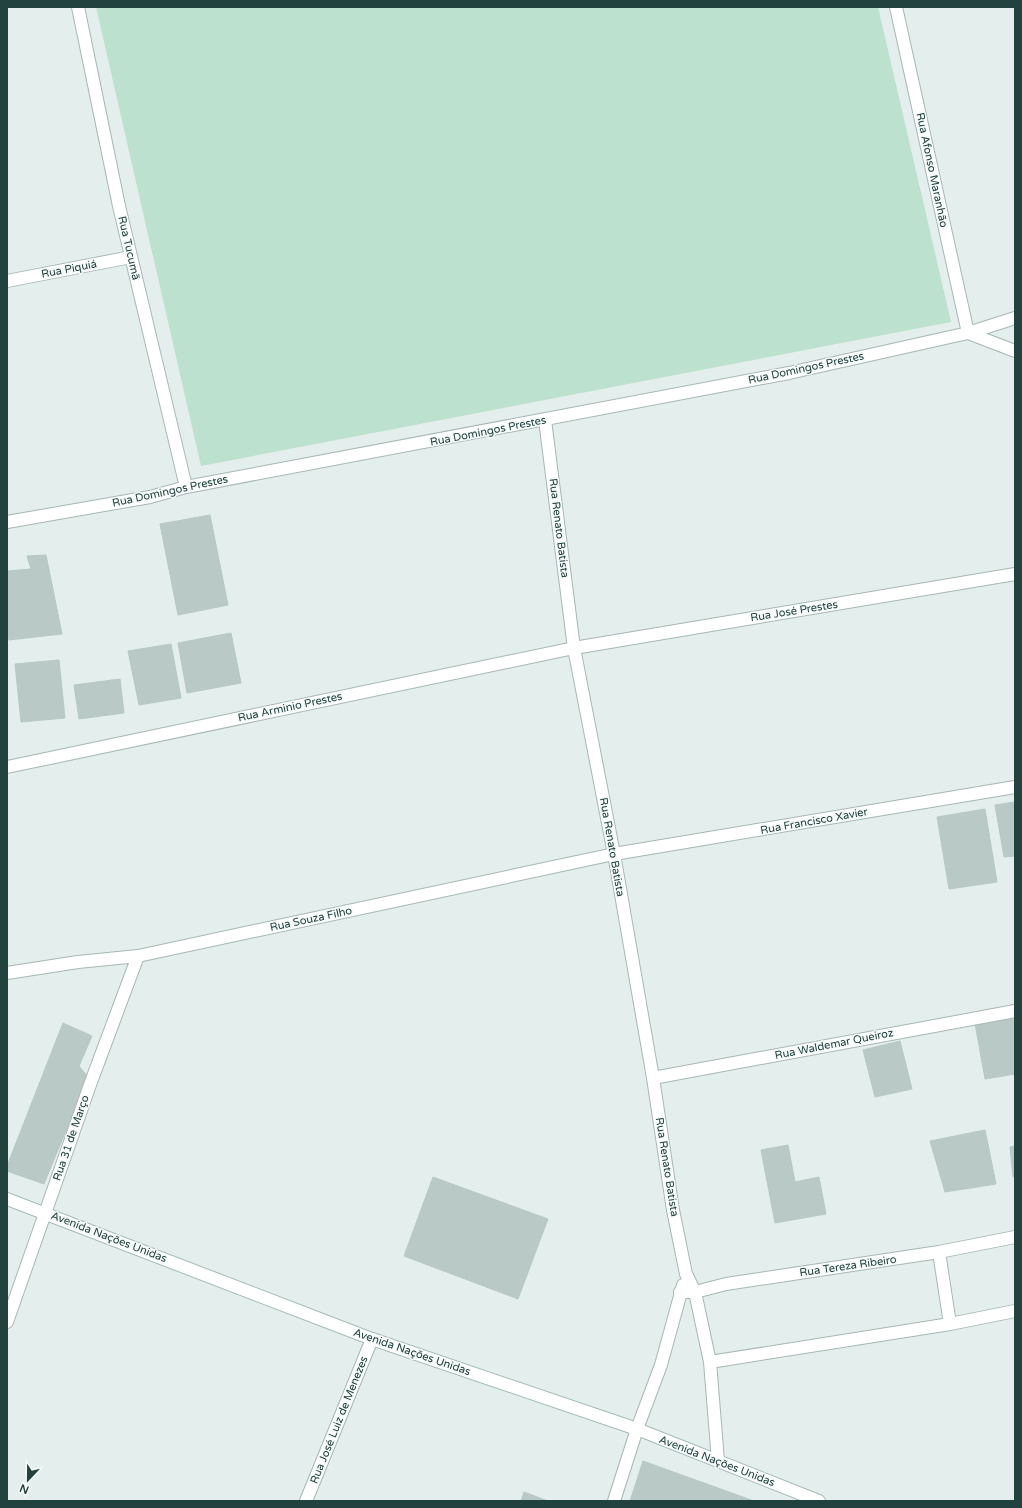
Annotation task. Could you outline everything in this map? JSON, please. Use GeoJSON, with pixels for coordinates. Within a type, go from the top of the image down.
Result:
{"type":"FeatureCollection","features":[{"type":"Feature","properties":{"kind":"street","name":"Rua Tucumã"},"geometry":{"type":"LineString","coordinates":[[78,7],[132,257],[186,487]]}},
{"type":"Feature","properties":{"kind":"street","name":"Rua Afonso Maranhão"},"geometry":{"type":"LineString","coordinates":[[896,7],[968,333]]}},
{"type":"Feature","properties":{"kind":"street","name":"Rua Piquiá"},"geometry":{"type":"LineString","coordinates":[[7,281],[132,257]]}},
{"type":"Feature","properties":{"kind":"street","name":"Rua Domingos Prestes"},"geometry":{"type":"LineString","coordinates":[[7,522],[150,497],[186,487],[789,373],[968,333],[1015,318]]}},
{"type":"Feature","properties":{"kind":"street"},"geometry":{"type":"LineString","coordinates":[[968,333],[1015,351]]}},
{"type":"Feature","properties":{"kind":"street","name":"Rua Renato Batista"},"geometry":{"type":"LineString","coordinates":[[545,420],[574,648],[614,854],[653,1078],[673,1210],[686,1274],[695,1292],[710,1362],[718,1460]]}},
{"type":"Feature","properties":{"kind":"street","name":"Rua José Prestes"},"geometry":{"type":"LineString","coordinates":[[574,648],[1015,574]]}},
{"type":"Feature","properties":{"kind":"street","name":"Rua Arminio Prestes"},"geometry":{"type":"LineString","coordinates":[[7,767],[574,648]]}},
{"type":"Feature","properties":{"kind":"street","name":"Rua Francisco Xavier"},"geometry":{"type":"LineString","coordinates":[[614,854],[1015,787]]}},
{"type":"Feature","properties":{"kind":"street","name":"Rua Souza Filho"},"geometry":{"type":"LineString","coordinates":[[7,973],[78,962],[138,956],[614,854]]}},
{"type":"Feature","properties":{"kind":"street","name":"Rua 31 de Março"},"geometry":{"type":"LineString","coordinates":[[7,1322],[90,1082],[138,956]]}},
{"type":"Feature","properties":{"kind":"street","name":"Rua Waldemar Queiroz"},"geometry":{"type":"LineString","coordinates":[[653,1078],[1015,1011]]}},
{"type":"Feature","properties":{"kind":"street","name":"Avenida Nações Unidas"},"geometry":{"type":"LineString","coordinates":[[7,1199],[372,1339],[637,1429],[819,1501]]}},
{"type":"Feature","properties":{"kind":"street","name":"Rua Tereza Ribeiro"},"geometry":{"type":"LineString","coordinates":[[680,1292],[695,1292],[726,1284],[940,1252],[1015,1237]]}},
{"type":"Feature","properties":{"kind":"street"},"geometry":{"type":"LineString","coordinates":[[940,1252],[950,1324]]}},
{"type":"Feature","properties":{"kind":"street","name":"Rua Renato Batista"},"geometry":{"type":"LineString","coordinates":[[614,1501],[637,1429],[661,1365],[686,1274]]}},
{"type":"Feature","properties":{"kind":"street"},"geometry":{"type":"LineString","coordinates":[[710,1362],[950,1324],[1015,1311]]}},
{"type":"Feature","properties":{"kind":"street","name":"Rua José Luiz de Menezes"},"geometry":{"type":"LineString","coordinates":[[306,1501],[372,1339]]}},
{"type":"Feature","properties":{"kind":"green space"},"geometry":{"type":"Polygon","coordinates":[[[96,7],[878,7],[951,322],[201,466],[96,7]]]}},
{"type":"Feature","properties":{"kind":"building"},"geometry":{"type":"Polygon","coordinates":[[[210,515],[228,605],[178,615],[160,524],[210,515]]]}},
{"type":"Feature","properties":{"kind":"building"},"geometry":{"type":"Polygon","coordinates":[[[46,555],[62,634],[9,640],[7,631],[7,571],[31,569],[27,556],[46,555]]]}},
{"type":"Feature","properties":{"kind":"building"},"geometry":{"type":"Polygon","coordinates":[[[231,633],[241,683],[187,693],[178,643],[231,633]]]}},
{"type":"Feature","properties":{"kind":"building"},"geometry":{"type":"Polygon","coordinates":[[[171,644],[181,698],[139,705],[128,651],[171,644]]]}},
{"type":"Feature","properties":{"kind":"building"},"geometry":{"type":"Polygon","coordinates":[[[59,660],[65,718],[21,722],[15,664],[59,660]]]}},
{"type":"Feature","properties":{"kind":"building"},"geometry":{"type":"Polygon","coordinates":[[[120,679],[124,713],[79,719],[74,685],[120,679]]]}},
{"type":"Feature","properties":{"kind":"building"},"geometry":{"type":"Polygon","coordinates":[[[1015,802],[1015,856],[1004,857],[995,805],[1015,802]]]}},
{"type":"Feature","properties":{"kind":"building"},"geometry":{"type":"Polygon","coordinates":[[[985,809],[997,882],[949,889],[937,817],[985,809]]]}},
{"type":"Feature","properties":{"kind":"building"},"geometry":{"type":"Polygon","coordinates":[[[1012,1012],[1015,1030],[1015,1074],[985,1079],[974,1018],[1012,1012]]]}},
{"type":"Feature","properties":{"kind":"building"},"geometry":{"type":"Polygon","coordinates":[[[63,1023],[92,1036],[79,1066],[88,1077],[44,1184],[7,1171],[7,1166],[63,1023]]]}},
{"type":"Feature","properties":{"kind":"building"},"geometry":{"type":"Polygon","coordinates":[[[900,1041],[912,1089],[875,1097],[863,1050],[900,1041]]]}},
{"type":"Feature","properties":{"kind":"building"},"geometry":{"type":"Polygon","coordinates":[[[985,1130],[996,1184],[945,1192],[930,1141],[985,1130]]]}},
{"type":"Feature","properties":{"kind":"building"},"geometry":{"type":"Polygon","coordinates":[[[788,1145],[795,1182],[819,1177],[826,1214],[775,1223],[761,1150],[788,1145]]]}},
{"type":"Feature","properties":{"kind":"building"},"geometry":{"type":"Polygon","coordinates":[[[1015,1146],[1015,1176],[1013,1177],[1010,1147],[1015,1146]]]}},
{"type":"Feature","properties":{"kind":"building"},"geometry":{"type":"Polygon","coordinates":[[[433,1177],[548,1219],[518,1299],[404,1256],[433,1177]]]}},
{"type":"Feature","properties":{"kind":"building"},"geometry":{"type":"Polygon","coordinates":[[[643,1461],[754,1501],[630,1501],[643,1461]]]}},
{"type":"Feature","properties":{"kind":"building"},"geometry":{"type":"Polygon","coordinates":[[[524,1492],[548,1501],[521,1501],[524,1492]]]}}]}
